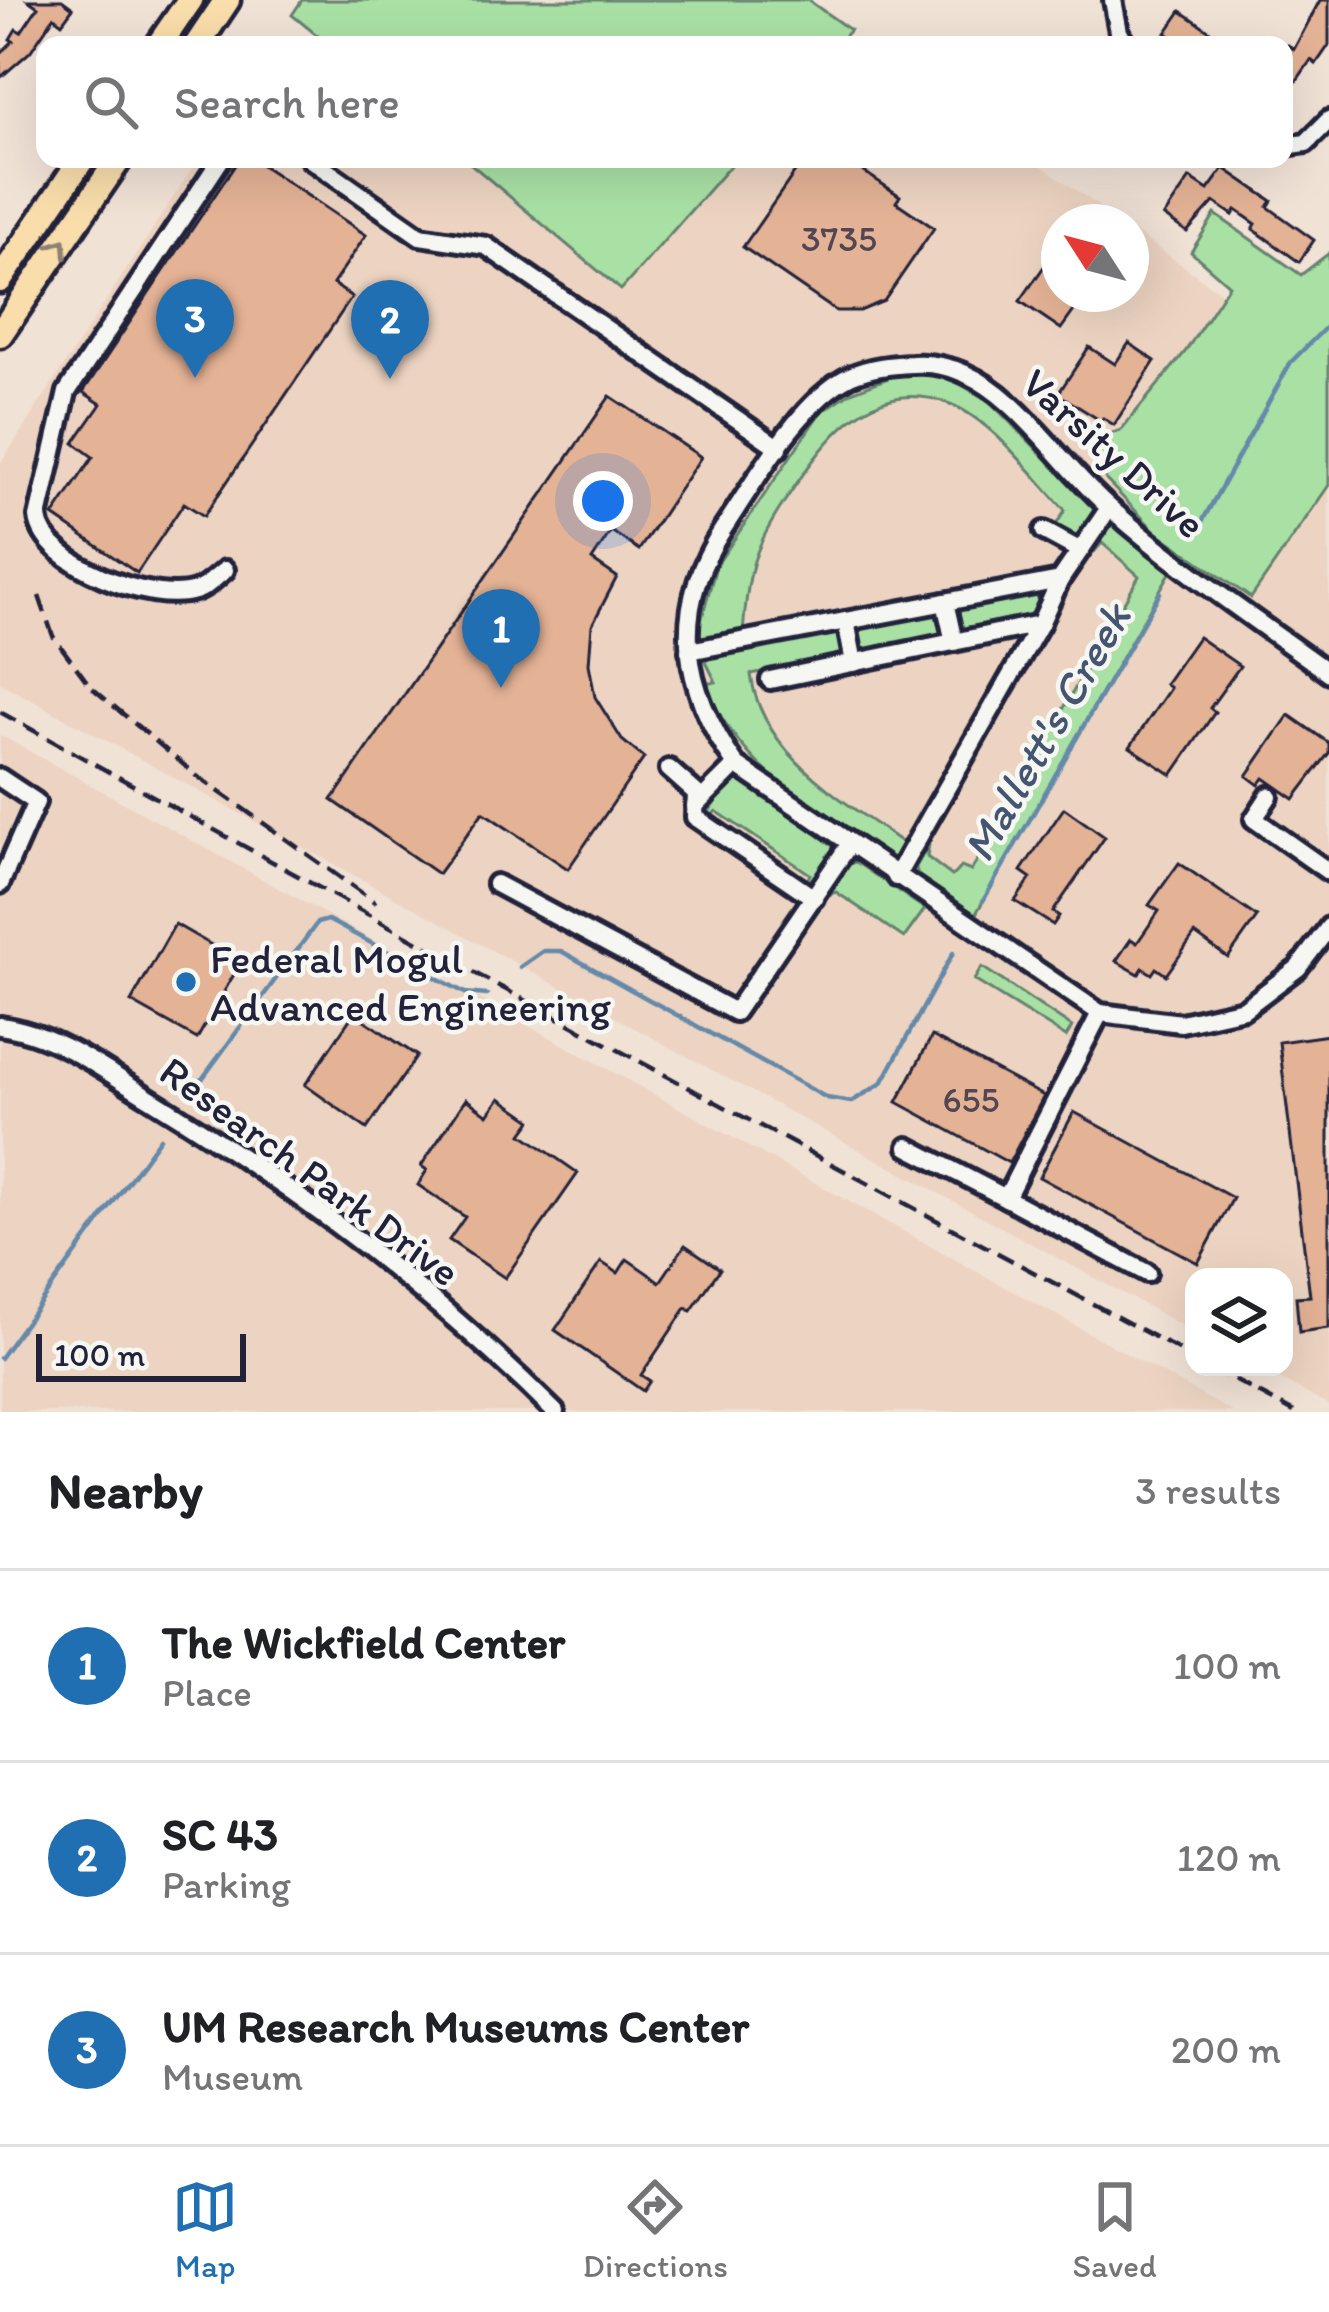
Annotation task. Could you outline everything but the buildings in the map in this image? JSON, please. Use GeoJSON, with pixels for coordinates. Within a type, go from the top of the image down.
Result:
{"type":"FeatureCollection","features":[{"type":"Feature","properties":{"kind":"highway"},"geometry":{"type":"LineString","coordinates":[[165,36],[190,0]]}},
{"type":"Feature","properties":{"kind":"highway"},"geometry":{"type":"LineString","coordinates":[[203,36],[227,0]]}},
{"type":"Feature","properties":{"kind":"highway"},"geometry":{"type":"LineString","coordinates":[[0,280],[76,168]]}},
{"type":"Feature","properties":{"kind":"highway"},"geometry":{"type":"LineString","coordinates":[[0,334],[113,168]]}},
{"type":"Feature","properties":{"kind":"street"},"geometry":{"type":"LineString","coordinates":[[1113,0],[1121,36]]}},
{"type":"Feature","properties":{"kind":"street"},"geometry":{"type":"LineString","coordinates":[[1293,145],[1306,143],[1329,120]]}},
{"type":"Feature","properties":{"kind":"street"},"geometry":{"type":"LineString","coordinates":[[215,168],[67,392],[38,517],[51,545],[114,584],[182,593],[196,591],[225,570]]}},
{"type":"Feature","properties":{"kind":"street"},"geometry":{"type":"LineString","coordinates":[[323,168],[420,236],[486,246],[779,448]]}},
{"type":"Feature","properties":{"kind":"street","name":"Varsity Drive"},"geometry":{"type":"LineString","coordinates":[[689,651],[688,624],[705,561],[812,405],[848,377],[884,365],[926,363],[976,379],[1009,402],[1109,508],[1329,673]]}},
{"type":"Feature","properties":{"kind":"street"},"geometry":{"type":"LineString","coordinates":[[896,878],[1040,624],[1060,580],[1109,508]]}},
{"type":"Feature","properties":{"kind":"street"},"geometry":{"type":"LineString","coordinates":[[1044,531],[1079,550]]}},
{"type":"Feature","properties":{"kind":"street"},"geometry":{"type":"LineString","coordinates":[[1060,580],[689,651],[693,681],[704,712],[736,765],[1100,1013],[1181,1023],[1244,1009],[1289,976],[1329,926]]}},
{"type":"Feature","properties":{"kind":"street"},"geometry":{"type":"LineString","coordinates":[[945,602],[954,642]]}},
{"type":"Feature","properties":{"kind":"street"},"geometry":{"type":"LineString","coordinates":[[846,621],[854,663]]}},
{"type":"Feature","properties":{"kind":"street"},"geometry":{"type":"LineString","coordinates":[[770,680],[1040,624]]}},
{"type":"Feature","properties":{"kind":"street"},"geometry":{"type":"LineString","coordinates":[[695,806],[736,765]]}},
{"type":"Feature","properties":{"kind":"street"},"geometry":{"type":"LineString","coordinates":[[669,770],[696,793],[695,817],[814,898]]}},
{"type":"Feature","properties":{"kind":"street"},"geometry":{"type":"LineString","coordinates":[[0,778],[36,802],[0,884]]}},
{"type":"Feature","properties":{"kind":"street"},"geometry":{"type":"LineString","coordinates":[[1269,796],[1254,819],[1329,872]]}},
{"type":"Feature","properties":{"kind":"street"},"geometry":{"type":"LineString","coordinates":[[496,884],[735,1012],[849,845]]}},
{"type":"Feature","properties":{"kind":"street"},"geometry":{"type":"LineString","coordinates":[[1006,1198],[1100,1013]]}},
{"type":"Feature","properties":{"kind":"street","name":"Research Park Drive"},"geometry":{"type":"LineString","coordinates":[[0,1026],[50,1040],[83,1058],[274,1180],[450,1315],[555,1412]]}},
{"type":"Feature","properties":{"kind":"street"},"geometry":{"type":"LineString","coordinates":[[908,1147],[1147,1273]]}},
{"type":"Feature","properties":{"kind":"shaded area"},"geometry":{"type":"Polygon","coordinates":[[[192,168],[1045,168],[1096,204],[1041,204],[1041,312],[1149,312],[1149,242],[1329,369],[1329,1406],[1274,1376],[1293,1376],[1293,1268],[1185,1268],[1185,1327],[0,683],[0,464],[192,168]]]}},
{"type":"Feature","properties":{"kind":"shaded area"},"geometry":{"type":"Polygon","coordinates":[[[0,735],[666,1101],[1233,1412],[0,1412],[0,735]]]}},
{"type":"Feature","properties":{"kind":"green space"},"geometry":{"type":"Polygon","coordinates":[[[302,0],[808,0],[850,30],[844,36],[318,36],[292,15],[302,0]]]}},
{"type":"Feature","properties":{"kind":"green space"},"geometry":{"type":"Polygon","coordinates":[[[476,168],[728,168],[621,290],[476,168]]]}},
{"type":"Feature","properties":{"kind":"green space"},"geometry":{"type":"Polygon","coordinates":[[[1215,214],[1301,275],[1329,253],[1329,485],[1251,598],[1156,532],[1106,480],[1094,440],[1121,430],[1185,352],[1229,285],[1191,252],[1215,214]]]}},
{"type":"Feature","properties":{"kind":"green space"},"geometry":{"type":"Polygon","coordinates":[[[904,372],[951,379],[989,401],[1095,508],[1074,542],[1055,527],[1065,510],[1012,451],[966,412],[925,397],[881,402],[828,442],[774,519],[752,570],[743,634],[713,639],[697,636],[716,566],[820,413],[851,392],[904,372]]]}},
{"type":"Feature","properties":{"kind":"green space"},"geometry":{"type":"Polygon","coordinates":[[[1110,521],[1171,571],[974,917],[918,879],[916,867],[929,844],[927,857],[952,876],[961,867],[971,871],[1139,576],[1102,543],[1095,551],[1110,521]]]}},
{"type":"Feature","properties":{"kind":"green space"},"geometry":{"type":"Polygon","coordinates":[[[1032,594],[1038,597],[1041,610],[1035,620],[959,632],[955,613],[960,607],[1032,594]]]}},
{"type":"Feature","properties":{"kind":"green space"},"geometry":{"type":"Polygon","coordinates":[[[937,613],[943,637],[859,654],[857,628],[937,613]]]}},
{"type":"Feature","properties":{"kind":"green space"},"geometry":{"type":"Polygon","coordinates":[[[841,634],[844,656],[751,674],[758,703],[788,752],[832,793],[904,844],[913,834],[901,856],[889,859],[782,785],[738,741],[705,684],[716,682],[706,662],[710,656],[841,634]]]}},
{"type":"Feature","properties":{"kind":"green space"},"geometry":{"type":"Polygon","coordinates":[[[740,779],[832,845],[834,851],[812,888],[806,883],[810,874],[716,811],[706,816],[729,782],[740,779]]]}},
{"type":"Feature","properties":{"kind":"green space"},"geometry":{"type":"Polygon","coordinates":[[[856,862],[925,909],[904,938],[836,892],[827,896],[847,864],[856,862]]]}},
{"type":"Feature","properties":{"kind":"green space"},"geometry":{"type":"Polygon","coordinates":[[[982,967],[1072,1027],[1066,1037],[974,980],[982,967]]]}},
{"type":"Feature","properties":{"kind":"waterway","name":"Mallett's Creek"},"geometry":{"type":"LineString","coordinates":[[1194,536],[1291,362],[1329,324]]}},
{"type":"Feature","properties":{"kind":"waterway","name":"Mallett's Creek"},"geometry":{"type":"LineString","coordinates":[[983,901],[1160,593]]}},
{"type":"Feature","properties":{"kind":"waterway","name":"Mallett's Creek"},"geometry":{"type":"LineString","coordinates":[[191,1094],[317,923],[328,920],[465,993],[487,995]]}},
{"type":"Feature","properties":{"kind":"waterway","name":"Mallett's Creek"},"geometry":{"type":"LineString","coordinates":[[520,967],[543,951],[561,951],[827,1098],[851,1102],[882,1083],[953,953]]}},
{"type":"Feature","properties":{"kind":"waterway","name":"Mallett's Creek"},"geometry":{"type":"LineString","coordinates":[[0,1358],[160,1138]]}},
{"type":"Feature","properties":{"kind":"railway"},"geometry":{"type":"LineString","coordinates":[[39,596],[53,636],[91,687],[197,776],[376,903]]}},
{"type":"Feature","properties":{"kind":"railway"},"geometry":{"type":"LineString","coordinates":[[0,712],[469,970],[1185,1353]]}},
{"type":"Feature","properties":{"kind":"railway"},"geometry":{"type":"LineString","coordinates":[[1227,1376],[1294,1412]]}},
{"type":"Feature","properties":{"kind":"place","name":"UM Research Museums Center"},"geometry":{"type":"Point","coordinates":[195,378]}},
{"type":"Feature","properties":{"kind":"place","name":"SC 43"},"geometry":{"type":"Point","coordinates":[390,379]}},
{"type":"Feature","properties":{"kind":"place","name":"The Wickfield Center"},"geometry":{"type":"Point","coordinates":[501,688]}},
{"type":"Feature","properties":{"kind":"place","name":"Federal Mogul Advanced Engineering"},"geometry":{"type":"Point","coordinates":[186,982]}}]}
